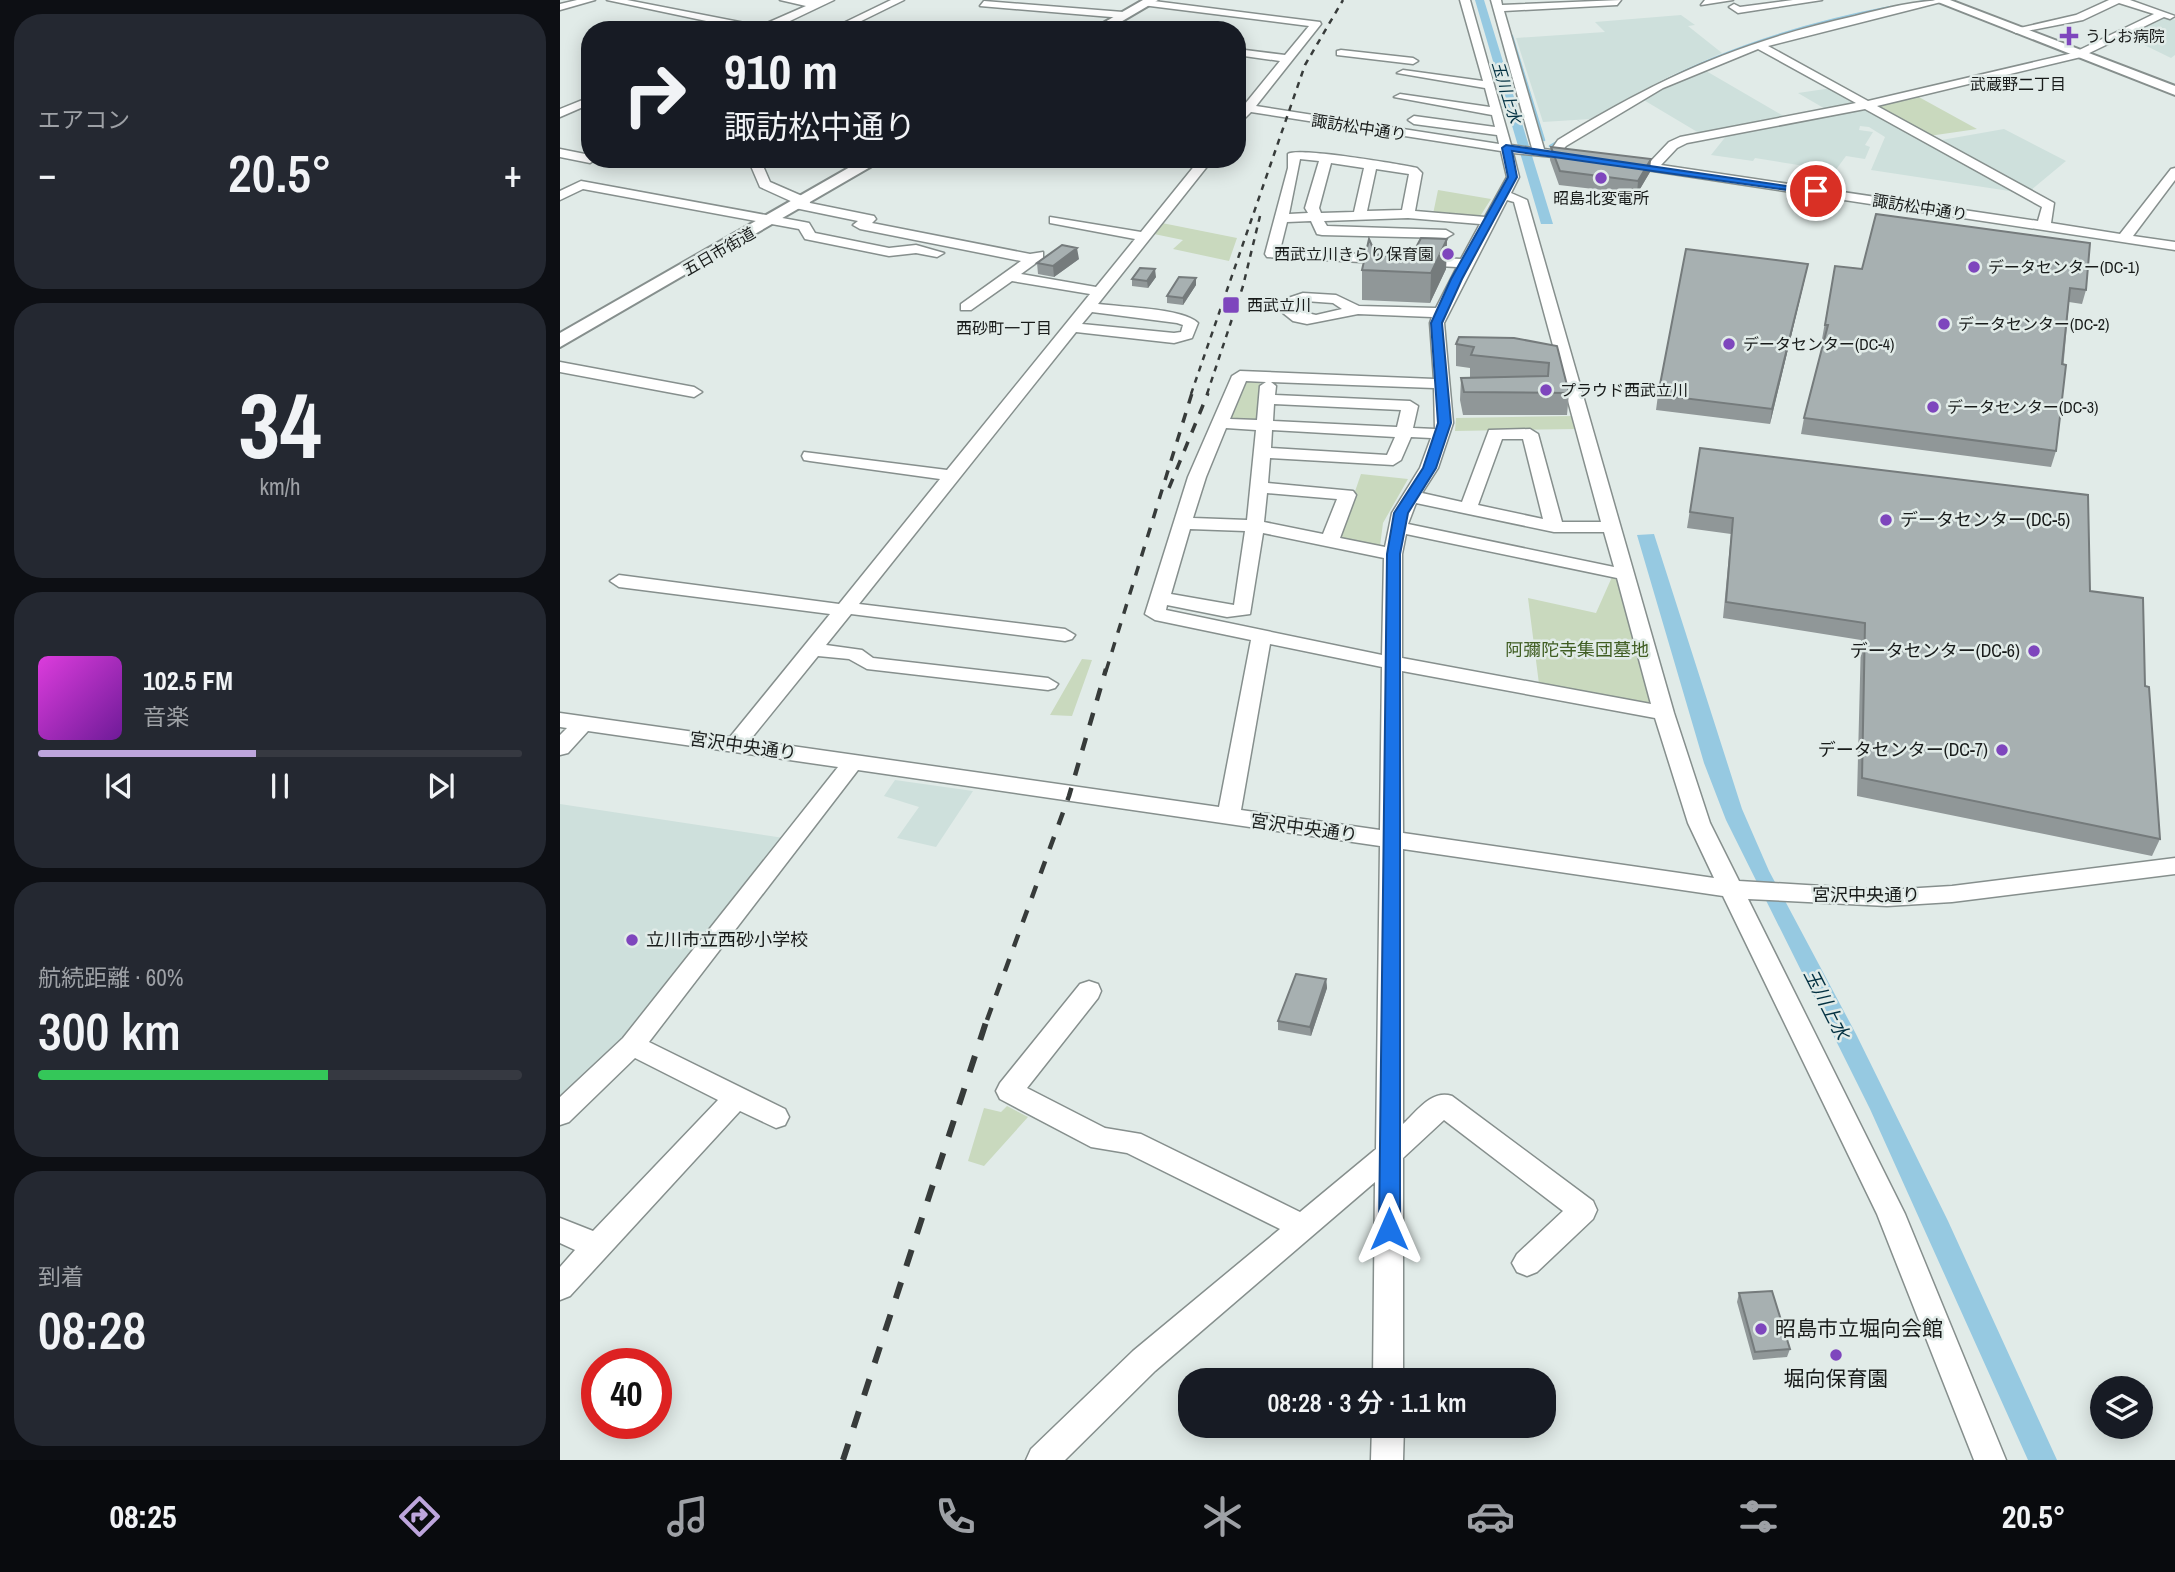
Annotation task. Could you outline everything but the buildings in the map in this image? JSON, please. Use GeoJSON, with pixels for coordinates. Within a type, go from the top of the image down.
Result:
{"type":"FeatureCollection","features":[{"type":"Feature","properties":{"kind":"main road"},"geometry":{"type":"LineString","coordinates":[[1941,0],[2175,91]]}},
{"type":"Feature","properties":{"kind":"main road"},"geometry":{"type":"LineString","coordinates":[[1112,21],[1149,2]]}},
{"type":"Feature","properties":{"kind":"main road","name":"五日市街道"},"geometry":{"type":"LineString","coordinates":[[560,341],[861,168]]}},
{"type":"Feature","properties":{"kind":"street"},"geometry":{"type":"LineString","coordinates":[[560,7],[590,0]]}},
{"type":"Feature","properties":{"kind":"street"},"geometry":{"type":"LineString","coordinates":[[612,0],[721,21]]}},
{"type":"Feature","properties":{"kind":"street"},"geometry":{"type":"LineString","coordinates":[[785,0],[817,5]]}},
{"type":"Feature","properties":{"kind":"street"},"geometry":{"type":"LineString","coordinates":[[780,21],[829,0]]}},
{"type":"Feature","properties":{"kind":"street"},"geometry":{"type":"LineString","coordinates":[[854,21],[899,0]]}},
{"type":"Feature","properties":{"kind":"street"},"geometry":{"type":"LineString","coordinates":[[1075,0],[1087,1]]}},
{"type":"Feature","properties":{"kind":"street"},"geometry":{"type":"LineString","coordinates":[[1465,0],[1502,132]]}},
{"type":"Feature","properties":{"kind":"street"},"geometry":{"type":"LineString","coordinates":[[1388,1368],[1390,840],[1394,554],[1397,527],[1410,496],[1429,468],[1442,434],[1446,406],[1443,384],[1447,351],[1436,331],[1441,313],[1504,195],[1523,150],[1497,4],[1617,2],[1615,0]]}},
{"type":"Feature","properties":{"kind":"street"},"geometry":{"type":"LineString","coordinates":[[1705,3],[1731,3],[1738,10],[1836,9],[1941,0]]}},
{"type":"Feature","properties":{"kind":"street"},"geometry":{"type":"LineString","coordinates":[[2016,30],[2079,18],[2118,0],[2169,16]]}},
{"type":"Feature","properties":{"kind":"street"},"geometry":{"type":"LineString","coordinates":[[1149,2],[1316,24],[1289,59],[1246,103]]}},
{"type":"Feature","properties":{"kind":"street"},"geometry":{"type":"LineString","coordinates":[[984,4],[1123,15]]}},
{"type":"Feature","properties":{"kind":"street"},"geometry":{"type":"LineString","coordinates":[[1554,153],[1562,143],[1671,80],[1757,44],[1812,25],[1836,9]]}},
{"type":"Feature","properties":{"kind":"street"},"geometry":{"type":"LineString","coordinates":[[1653,166],[1674,145],[1685,140],[1866,105],[2077,55],[2169,16]]}},
{"type":"Feature","properties":{"kind":"street"},"geometry":{"type":"LineString","coordinates":[[1757,44],[2049,206],[2044,226]]}},
{"type":"Feature","properties":{"kind":"street"},"geometry":{"type":"LineString","coordinates":[[1246,53],[1289,59]]}},
{"type":"Feature","properties":{"kind":"street"},"geometry":{"type":"LineString","coordinates":[[1342,53],[1414,58],[1413,68],[1405,73],[1491,85]]}},
{"type":"Feature","properties":{"kind":"street"},"geometry":{"type":"LineString","coordinates":[[1400,97],[1497,112]]}},
{"type":"Feature","properties":{"kind":"street"},"geometry":{"type":"LineString","coordinates":[[1431,103],[1414,120],[1502,132],[1523,150]]}},
{"type":"Feature","properties":{"kind":"street"},"geometry":{"type":"LineString","coordinates":[[560,113],[581,105]]}},
{"type":"Feature","properties":{"kind":"street","name":"諏訪松中通り"},"geometry":{"type":"LineString","coordinates":[[1246,107],[2175,246]]}},
{"type":"Feature","properties":{"kind":"street"},"geometry":{"type":"LineString","coordinates":[[560,153],[581,157]]}},
{"type":"Feature","properties":{"kind":"street"},"geometry":{"type":"LineString","coordinates":[[1408,214],[1415,172],[1294,154],[1294,168],[1272,254],[1437,250],[1452,217]]}},
{"type":"Feature","properties":{"kind":"street"},"geometry":{"type":"LineString","coordinates":[[1321,251],[1324,237],[1312,208],[1327,157]]}},
{"type":"Feature","properties":{"kind":"street"},"geometry":{"type":"LineString","coordinates":[[1360,215],[1371,164]]}},
{"type":"Feature","properties":{"kind":"street"},"geometry":{"type":"LineString","coordinates":[[756,168],[759,181],[765,186],[802,203],[869,219],[860,225],[1038,256],[966,307]]}},
{"type":"Feature","properties":{"kind":"street"},"geometry":{"type":"LineString","coordinates":[[735,745],[1200,168]]}},
{"type":"Feature","properties":{"kind":"street"},"geometry":{"type":"LineString","coordinates":[[2124,238],[2174,174]]}},
{"type":"Feature","properties":{"kind":"street"},"geometry":{"type":"LineString","coordinates":[[560,196],[581,185],[804,226],[810,236],[863,247],[890,252],[916,249],[1101,292]]}},
{"type":"Feature","properties":{"kind":"street"},"geometry":{"type":"LineString","coordinates":[[1504,195],[1520,200],[1664,713],[1699,823],[1739,889],[1790,1004],[1891,1214],[1990,1460]]}},
{"type":"Feature","properties":{"kind":"street"},"geometry":{"type":"LineString","coordinates":[[1319,224],[1360,215],[1408,214],[1488,221]]}},
{"type":"Feature","properties":{"kind":"street"},"geometry":{"type":"LineString","coordinates":[[1281,218],[1319,224],[1446,234]]}},
{"type":"Feature","properties":{"kind":"street"},"geometry":{"type":"LineString","coordinates":[[1055,220],[1076,220],[1144,237]]}},
{"type":"Feature","properties":{"kind":"street"},"geometry":{"type":"LineString","coordinates":[[1321,251],[1467,263]]}},
{"type":"Feature","properties":{"kind":"street"},"geometry":{"type":"LineString","coordinates":[[1073,327],[1174,338],[1187,335],[1192,328],[1191,323],[1180,319],[1089,307]]}},
{"type":"Feature","properties":{"kind":"street"},"geometry":{"type":"LineString","coordinates":[[1350,309],[1441,313]]}},
{"type":"Feature","properties":{"kind":"street"},"geometry":{"type":"LineString","coordinates":[[1546,358],[1566,363]]}},
{"type":"Feature","properties":{"kind":"street"},"geometry":{"type":"LineString","coordinates":[[560,367],[694,392]]}},
{"type":"Feature","properties":{"kind":"street"},"geometry":{"type":"LineString","coordinates":[[1443,384],[1240,376],[1197,477],[1155,614],[1394,663],[1664,713]]}},
{"type":"Feature","properties":{"kind":"street"},"geometry":{"type":"LineString","coordinates":[[1161,598],[1227,611],[1243,610],[1255,526],[1268,377]]}},
{"type":"Feature","properties":{"kind":"street"},"geometry":{"type":"LineString","coordinates":[[1262,453],[1393,460],[1405,432],[1410,406],[1267,400]]}},
{"type":"Feature","properties":{"kind":"street"},"geometry":{"type":"LineString","coordinates":[[1221,423],[1442,434]]}},
{"type":"Feature","properties":{"kind":"street"},"geometry":{"type":"LineString","coordinates":[[1468,509],[1495,434],[1530,434],[1554,527]]}},
{"type":"Feature","properties":{"kind":"street"},"geometry":{"type":"LineString","coordinates":[[810,456],[953,476]]}},
{"type":"Feature","properties":{"kind":"street"},"geometry":{"type":"LineString","coordinates":[[1258,487],[1347,495],[1330,541]]}},
{"type":"Feature","properties":{"kind":"street"},"geometry":{"type":"LineString","coordinates":[[1410,496],[1554,527],[1613,527]]}},
{"type":"Feature","properties":{"kind":"street"},"geometry":{"type":"LineString","coordinates":[[1184,523],[1255,526],[1394,554]]}},
{"type":"Feature","properties":{"kind":"street"},"geometry":{"type":"LineString","coordinates":[[1397,527],[1627,575]]}},
{"type":"Feature","properties":{"kind":"street"},"geometry":{"type":"LineString","coordinates":[[619,581],[1054,637]]}},
{"type":"Feature","properties":{"kind":"street"},"geometry":{"type":"LineString","coordinates":[[1228,818],[1262,635]]}},
{"type":"Feature","properties":{"kind":"street"},"geometry":{"type":"LineString","coordinates":[[812,649],[855,654],[867,663],[1048,684]]}},
{"type":"Feature","properties":{"kind":"street","name":"宮沢中央通り"},"geometry":{"type":"LineString","coordinates":[[560,720],[1228,818],[1739,889],[1803,895],[1887,898],[1952,894],[2175,866]]}},
{"type":"Feature","properties":{"kind":"street"},"geometry":{"type":"LineString","coordinates":[[560,748],[584,723]]}},
{"type":"Feature","properties":{"kind":"street"},"geometry":{"type":"LineString","coordinates":[[560,1114],[632,1045],[853,762]]}},
{"type":"Feature","properties":{"kind":"street"},"geometry":{"type":"LineString","coordinates":[[1089,991],[1009,1091],[1101,1139],[1131,1142],[1301,1226]]}},
{"type":"Feature","properties":{"kind":"street"},"geometry":{"type":"LineString","coordinates":[[632,1045],[776,1117]]}},
{"type":"Feature","properties":{"kind":"street"},"geometry":{"type":"LineString","coordinates":[[560,1287],[738,1096]]}},
{"type":"Feature","properties":{"kind":"street"},"geometry":{"type":"LineString","coordinates":[[1042,1460],[1144,1361],[1443,1104],[1583,1210],[1527,1263]]}},
{"type":"Feature","properties":{"kind":"street"},"geometry":{"type":"LineString","coordinates":[[560,1230],[598,1247]]}},
{"type":"Feature","properties":{"kind":"street"},"geometry":{"type":"LineString","coordinates":[[1387,1460],[1388,1438]]}},
{"type":"Feature","properties":{"kind":"shaded area"},"geometry":{"type":"Polygon","coordinates":[[[1681,15],[1695,25],[1688,26],[1722,53],[1670,76],[1590,119],[1543,122],[1516,38],[1605,32],[1595,22],[1681,15]]]}},
{"type":"Feature","properties":{"kind":"shaded area"},"geometry":{"type":"Polygon","coordinates":[[[2165,17],[2175,20],[2175,55],[2171,58],[2126,36],[2165,17]]]}},
{"type":"Feature","properties":{"kind":"shaded area"},"geometry":{"type":"Polygon","coordinates":[[[1701,68],[1787,118],[1699,133],[1642,99],[1701,68]]]}},
{"type":"Feature","properties":{"kind":"shaded area"},"geometry":{"type":"Polygon","coordinates":[[[1832,88],[1858,105],[1827,110],[1798,93],[1832,88]]]}},
{"type":"Feature","properties":{"kind":"shaded area"},"geometry":{"type":"Polygon","coordinates":[[[1869,109],[2016,192],[1871,170],[1885,137],[1869,127],[1860,126],[1859,130],[1873,132],[1865,145],[1870,147],[1865,159],[1846,156],[1835,171],[1755,158],[1753,161],[1711,155],[1727,135],[1869,109]]]}},
{"type":"Feature","properties":{"kind":"shaded area"},"geometry":{"type":"Polygon","coordinates":[[[2004,129],[2066,161],[2030,191],[1936,141],[2004,129]]]}},
{"type":"Feature","properties":{"kind":"shaded area"},"geometry":{"type":"Polygon","coordinates":[[[895,780],[973,791],[936,847],[897,838],[919,807],[884,796],[895,780]]]}},
{"type":"Feature","properties":{"kind":"shaded area","name":"立川市立西砂小学校"},"geometry":{"type":"Polygon","coordinates":[[[560,804],[784,838],[623,1041],[560,1103],[560,804]]]}},
{"type":"Feature","properties":{"kind":"green space"},"geometry":{"type":"Polygon","coordinates":[[[1917,96],[1977,129],[1929,136],[1874,106],[1917,96]]]}},
{"type":"Feature","properties":{"kind":"green space"},"geometry":{"type":"Polygon","coordinates":[[[1438,190],[1491,199],[1479,218],[1433,214],[1438,190]]]}},
{"type":"Feature","properties":{"kind":"green space"},"geometry":{"type":"Polygon","coordinates":[[[1162,223],[1237,238],[1229,261],[1173,249],[1183,240],[1154,234],[1162,223]]]}},
{"type":"Feature","properties":{"kind":"green space"},"geometry":{"type":"Polygon","coordinates":[[[1244,380],[1260,381],[1258,420],[1228,419],[1244,380]]]}},
{"type":"Feature","properties":{"kind":"green space"},"geometry":{"type":"Polygon","coordinates":[[[1574,416],[1577,429],[1455,431],[1456,418],[1574,416]]]}},
{"type":"Feature","properties":{"kind":"green space"},"geometry":{"type":"Polygon","coordinates":[[[1361,474],[1408,479],[1383,523],[1380,546],[1339,538],[1361,474]]]}},
{"type":"Feature","properties":{"kind":"green space","name":"阿彌陀寺集団墓地"},"geometry":{"type":"Polygon","coordinates":[[[1612,577],[1620,579],[1650,705],[1539,684],[1528,598],[1596,613],[1612,577]]]}},
{"type":"Feature","properties":{"kind":"green space"},"geometry":{"type":"Polygon","coordinates":[[[1082,659],[1092,660],[1072,716],[1050,715],[1082,659]]]}},
{"type":"Feature","properties":{"kind":"green space"},"geometry":{"type":"Polygon","coordinates":[[[1007,1106],[1028,1117],[984,1166],[968,1161],[984,1108],[1001,1112],[1007,1106]]]}},
{"type":"Feature","properties":{"kind":"water","name":"玉川上水"},"geometry":{"type":"Polygon","coordinates":[[[1475,0],[1484,0],[1553,224],[1541,224],[1475,0]]]}},
{"type":"Feature","properties":{"kind":"water","name":"玉川上水"},"geometry":{"type":"Polygon","coordinates":[[[1654,534],[1742,809],[1769,871],[1856,1034],[1948,1221],[2057,1460],[2028,1460],[1870,1109],[1726,820],[1704,763],[1637,535],[1654,534]]]}},
{"type":"Feature","properties":{"kind":"waterway"},"geometry":{"type":"LineString","coordinates":[[1920,2],[1932,0]]}},
{"type":"Feature","properties":{"kind":"waterway"},"geometry":{"type":"LineString","coordinates":[[1651,88],[1709,60],[1768,38],[1891,7]]}},
{"type":"Feature","properties":{"kind":"waterway"},"geometry":{"type":"LineString","coordinates":[[1512,36],[1544,140]]}},
{"type":"Feature","properties":{"kind":"waterway"},"geometry":{"type":"LineString","coordinates":[[1550,146],[1562,139]]}},
{"type":"Feature","properties":{"kind":"railway"},"geometry":{"type":"LineString","coordinates":[[1191,394],[1305,65],[1343,0]]}},
{"type":"Feature","properties":{"kind":"railway"},"geometry":{"type":"LineString","coordinates":[[1207,394],[1243,286],[1260,216]]}},
{"type":"Feature","properties":{"kind":"railway"},"geometry":{"type":"LineString","coordinates":[[1106,671],[1192,393]]}},
{"type":"Feature","properties":{"kind":"railway"},"geometry":{"type":"LineString","coordinates":[[1169,488],[1208,393]]}},
{"type":"Feature","properties":{"kind":"railway"},"geometry":{"type":"LineString","coordinates":[[987,1020],[1069,796],[1106,669]]}},
{"type":"Feature","properties":{"kind":"railway"},"geometry":{"type":"LineString","coordinates":[[843,1460],[987,1019]]}},
{"type":"Feature","properties":{"kind":"place","name":"うしお病院"},"geometry":{"type":"Point","coordinates":[2069,36]}},
{"type":"Feature","properties":{"kind":"place","name":"昭島北変電所"},"geometry":{"type":"Point","coordinates":[1601,178]}},
{"type":"Feature","properties":{"kind":"place","name":"西武立川きらり保育園"},"geometry":{"type":"Point","coordinates":[1448,254]}},
{"type":"Feature","properties":{"kind":"place","name":"データセンター(DC-1)"},"geometry":{"type":"Point","coordinates":[1974,267]}},
{"type":"Feature","properties":{"kind":"place","name":"西武立川"},"geometry":{"type":"Point","coordinates":[1231,305]}},
{"type":"Feature","properties":{"kind":"place","name":"データセンター(DC-2)"},"geometry":{"type":"Point","coordinates":[1944,324]}},
{"type":"Feature","properties":{"kind":"place","name":"データセンター(DC-4)"},"geometry":{"type":"Point","coordinates":[1729,344]}},
{"type":"Feature","properties":{"kind":"place","name":"プラウド西武立川"},"geometry":{"type":"Point","coordinates":[1546,390]}},
{"type":"Feature","properties":{"kind":"place","name":"データセンター(DC-3)"},"geometry":{"type":"Point","coordinates":[1933,407]}},
{"type":"Feature","properties":{"kind":"place","name":"データセンター(DC-5)"},"geometry":{"type":"Point","coordinates":[1886,520]}},
{"type":"Feature","properties":{"kind":"place","name":"データセンター(DC-6)"},"geometry":{"type":"Point","coordinates":[2034,651]}},
{"type":"Feature","properties":{"kind":"place","name":"データセンター(DC-7)"},"geometry":{"type":"Point","coordinates":[2002,750]}},
{"type":"Feature","properties":{"kind":"place","name":"立川市立西砂小学校"},"geometry":{"type":"Point","coordinates":[632,940]}},
{"type":"Feature","properties":{"kind":"place","name":"昭島市立堀向会館"},"geometry":{"type":"Point","coordinates":[1761,1329]}},
{"type":"Feature","properties":{"kind":"place","name":"堀向保育園"},"geometry":{"type":"Point","coordinates":[1836,1355]}},
{"type":"Feature","properties":{"kind":"district","name":"武蔵野二丁目"},"geometry":{"type":"Point","coordinates":[2018,84]}},
{"type":"Feature","properties":{"kind":"district","name":"西砂町一丁目"},"geometry":{"type":"Point","coordinates":[1004,328]}},
{"type":"Feature","properties":{"kind":"route"},"geometry":{"type":"LineString","coordinates":[[1389,1229],[1394,554],[1401,513],[1429,468],[1445,423],[1446,406],[1437,323],[1457,279],[1513,177],[1506,148],[1653,166],[1816,191]]}}]}
